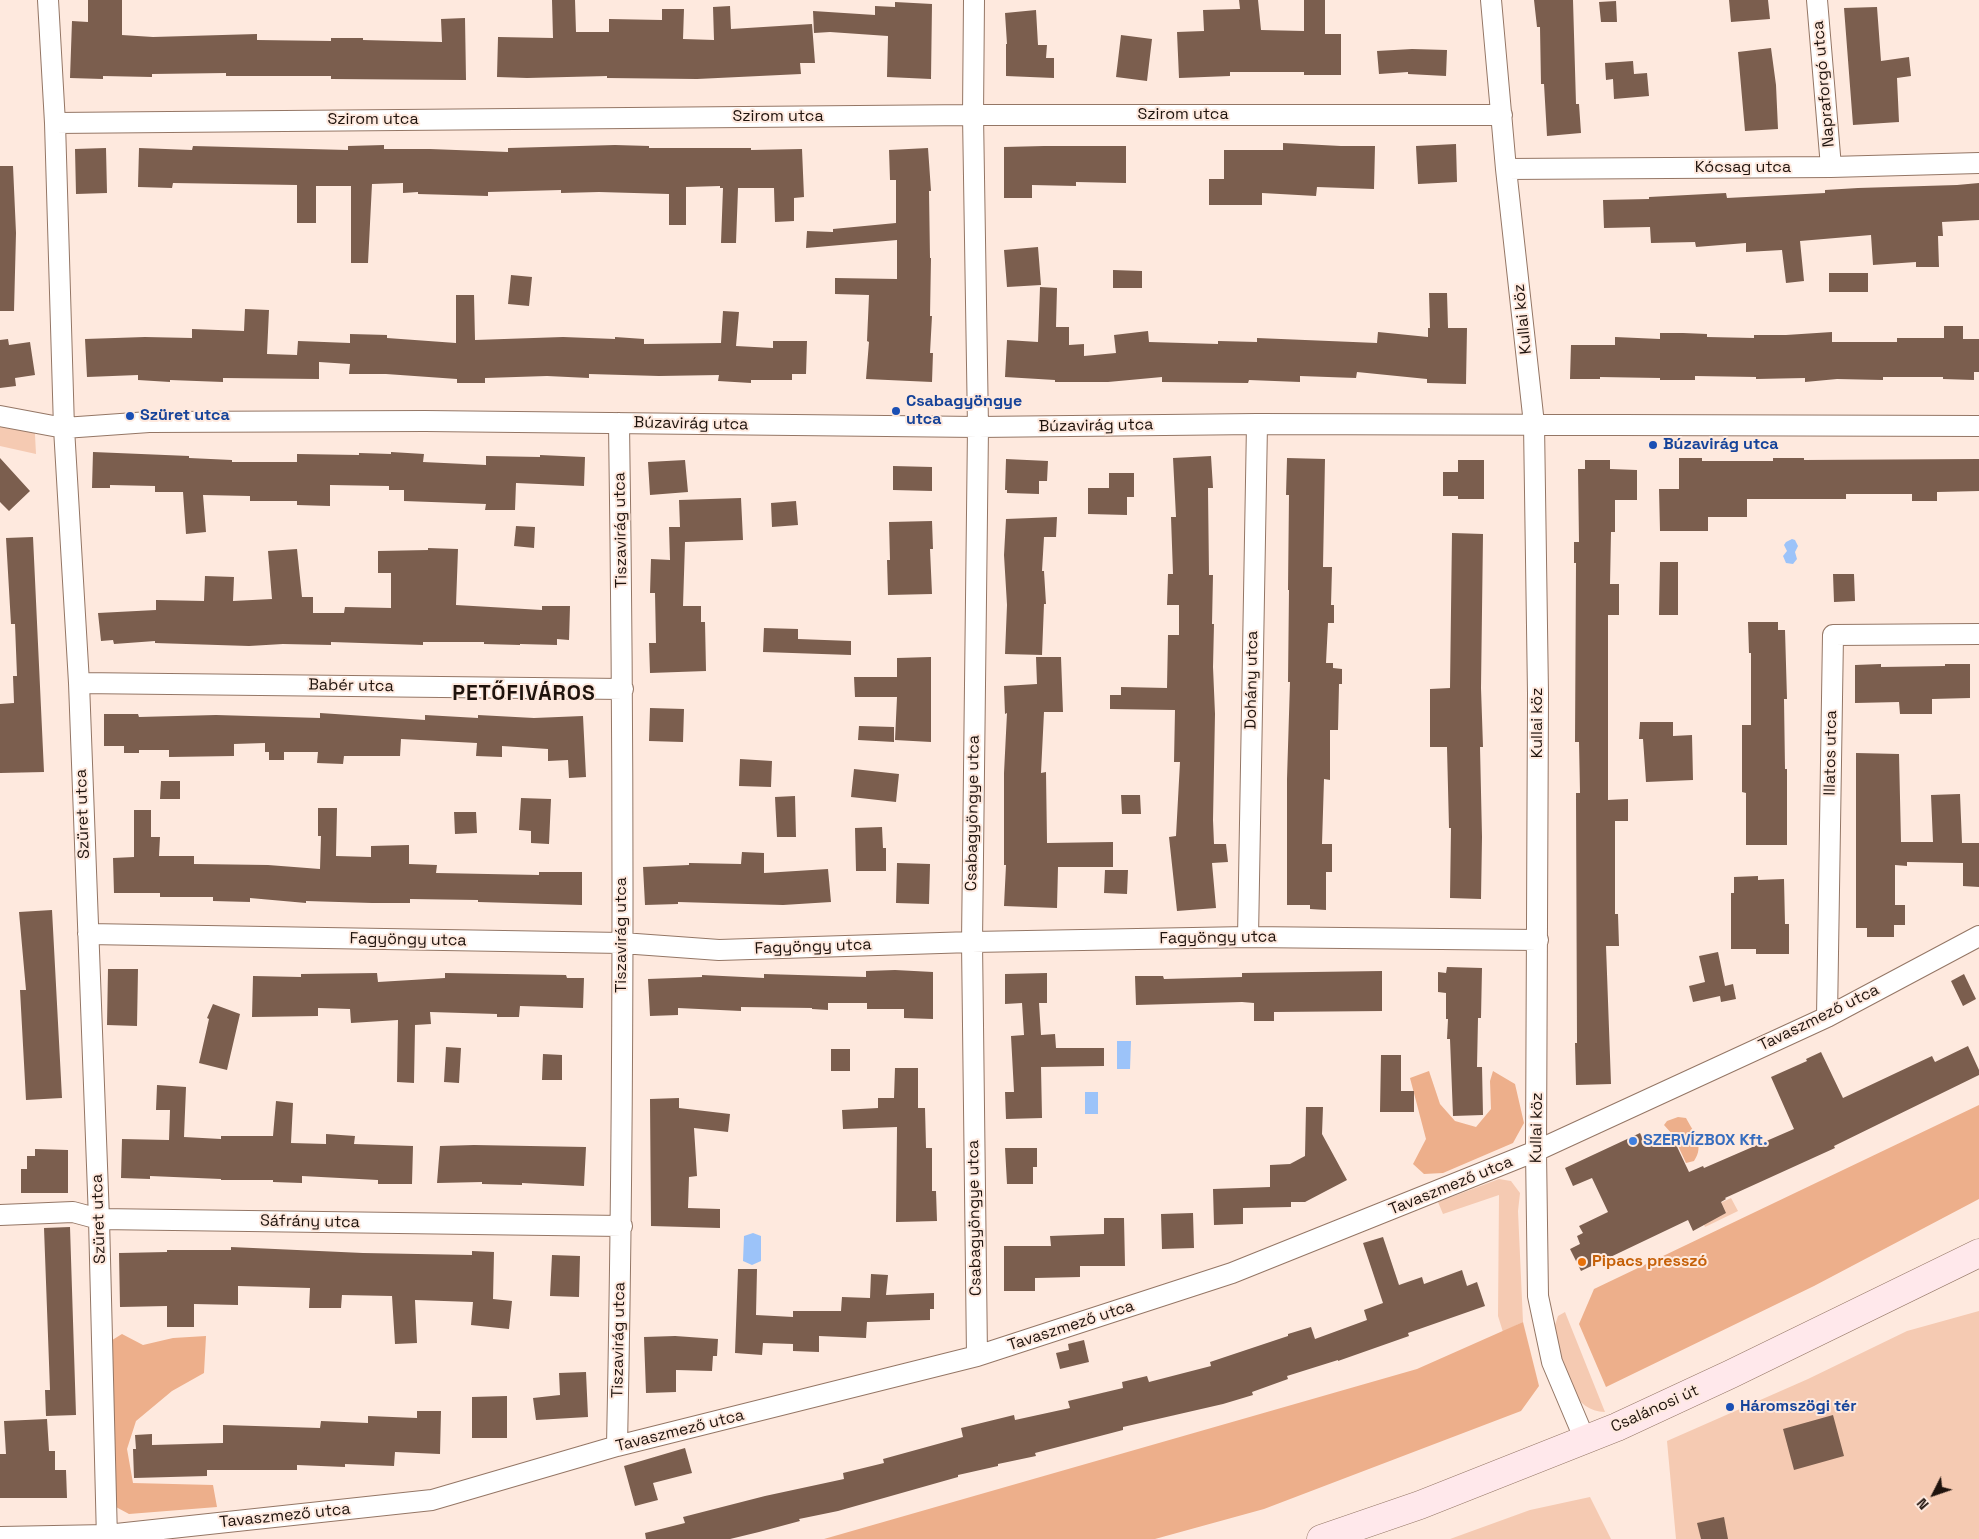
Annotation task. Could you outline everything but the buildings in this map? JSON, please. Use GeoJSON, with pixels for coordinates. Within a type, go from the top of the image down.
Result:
{"type":"FeatureCollection","features":[{"type":"Feature","properties":{"kind":"street","name":"Szüret utca"},"geometry":{"type":"LineString","coordinates":[[48,0],[55,123],[64,428],[79,683],[100,1219],[107,1537]]}},
{"type":"Feature","properties":{"kind":"street","name":"Csabagyöngye utca"},"geometry":{"type":"LineString","coordinates":[[974,0],[973,115],[978,427],[972,942],[977,1356]]}},
{"type":"Feature","properties":{"kind":"street","name":"Kullai köz"},"geometry":{"type":"LineString","coordinates":[[1491,0],[1506,169],[1534,424],[1538,694],[1536,1151],[1538,1296],[1552,1362],[1585,1440]]}},
{"type":"Feature","properties":{"kind":"street","name":"Napraforgó utca"},"geometry":{"type":"LineString","coordinates":[[1816,0],[1831,167]]}},
{"type":"Feature","properties":{"kind":"street","name":"Szirom utca"},"geometry":{"type":"LineString","coordinates":[[55,123],[973,115],[1502,115]]}},
{"type":"Feature","properties":{"kind":"street","name":"Kócsag utca"},"geometry":{"type":"LineString","coordinates":[[1506,169],[1831,167],[1979,162]]}},
{"type":"Feature","properties":{"kind":"street","name":"Búzavirág utca"},"geometry":{"type":"LineString","coordinates":[[0,416],[64,428],[149,422],[435,421],[978,427],[1257,424],[1979,426]]}},
{"type":"Feature","properties":{"kind":"street","name":"Tiszavirág utca"},"geometry":{"type":"LineString","coordinates":[[617,1446],[622,1226],[623,689],[619,423]]}},
{"type":"Feature","properties":{"kind":"street","name":"Dohány utca"},"geometry":{"type":"LineString","coordinates":[[1248,937],[1257,424]]}},
{"type":"Feature","properties":{"kind":"street","name":"Illatos utca"},"geometry":{"type":"LineString","coordinates":[[1826,1017],[1833,636],[1979,634]]}},
{"type":"Feature","properties":{"kind":"street","name":"Babér utca"},"geometry":{"type":"LineString","coordinates":[[79,683],[623,689]]}},
{"type":"Feature","properties":{"kind":"street","name":"Fagyöngy utca"},"geometry":{"type":"LineString","coordinates":[[88,934],[622,943],[719,950],[972,942],[1248,937],[1538,940]]}},
{"type":"Feature","properties":{"kind":"street","name":"Tavaszmező utca"},"geometry":{"type":"LineString","coordinates":[[0,1537],[107,1537],[432,1500],[617,1446],[977,1356],[1232,1273],[1536,1151],[1826,1017],[1979,936]]}},
{"type":"Feature","properties":{"kind":"street","name":"Sáfrány utca"},"geometry":{"type":"LineString","coordinates":[[0,1215],[74,1212],[100,1219],[622,1226]]}},
{"type":"Feature","properties":{"kind":"street","name":"Csalánosi út"},"geometry":{"type":"LineString","coordinates":[[1321,1539],[1420,1505],[1585,1440],[1731,1374],[1979,1253]]}},
{"type":"Feature","properties":{"kind":"shaded area"},"geometry":{"type":"Polygon","coordinates":[[[0,407],[34,416],[36,454],[0,446],[0,407]]]}},
{"type":"Feature","properties":{"kind":"shaded area"},"geometry":{"type":"Polygon","coordinates":[[[1429,1071],[1440,1104],[1455,1121],[1476,1127],[1491,1109],[1490,1081],[1493,1071],[1515,1084],[1524,1123],[1513,1143],[1443,1173],[1424,1174],[1413,1164],[1426,1139],[1410,1078],[1429,1071]]]}},
{"type":"Feature","properties":{"kind":"shaded area"},"geometry":{"type":"Polygon","coordinates":[[[1979,1105],[1979,1199],[1814,1286],[1606,1387],[1579,1324],[1594,1289],[1979,1105]]]}},
{"type":"Feature","properties":{"kind":"shaded area"},"geometry":{"type":"Polygon","coordinates":[[[1678,1117],[1686,1118],[1697,1139],[1699,1150],[1694,1161],[1686,1163],[1673,1135],[1664,1125],[1667,1121],[1678,1117]]]}},
{"type":"Feature","properties":{"kind":"shaded area"},"geometry":{"type":"Polygon","coordinates":[[[1499,1179],[1511,1181],[1520,1193],[1518,1211],[1523,1322],[1503,1332],[1498,1316],[1499,1195],[1443,1214],[1438,1202],[1499,1179]]]}},
{"type":"Feature","properties":{"kind":"shaded area"},"geometry":{"type":"Polygon","coordinates":[[[1731,1198],[1738,1211],[1705,1227],[1699,1213],[1731,1198]]]}},
{"type":"Feature","properties":{"kind":"shaded area"},"geometry":{"type":"Polygon","coordinates":[[[1979,1311],[1979,1539],[1676,1539],[1667,1441],[1808,1379],[1907,1331],[1979,1311]]]}},
{"type":"Feature","properties":{"kind":"shaded area"},"geometry":{"type":"Polygon","coordinates":[[[1565,1312],[1605,1412],[1585,1406],[1578,1399],[1567,1380],[1560,1360],[1554,1331],[1558,1316],[1565,1312]]]}},
{"type":"Feature","properties":{"kind":"shaded area"},"geometry":{"type":"Polygon","coordinates":[[[1523,1322],[1539,1386],[1521,1411],[1264,1509],[1155,1539],[824,1539],[1417,1369],[1523,1322]]]}},
{"type":"Feature","properties":{"kind":"shaded area"},"geometry":{"type":"Polygon","coordinates":[[[122,1334],[143,1345],[173,1338],[206,1336],[204,1373],[172,1391],[136,1421],[127,1449],[133,1483],[213,1485],[217,1507],[129,1514],[116,1507],[109,1342],[122,1334]]]}},
{"type":"Feature","properties":{"kind":"shaded area"},"geometry":{"type":"Polygon","coordinates":[[[1590,1497],[1611,1539],[1450,1539],[1530,1510],[1590,1497]]]}},
{"type":"Feature","properties":{"kind":"water"},"geometry":{"type":"Polygon","coordinates":[[[1792,539],[1795,540],[1798,546],[1795,552],[1797,559],[1793,564],[1786,563],[1783,556],[1787,551],[1784,545],[1792,539]]]}},
{"type":"Feature","properties":{"kind":"water"},"geometry":{"type":"Polygon","coordinates":[[[1117,1041],[1131,1041],[1130,1069],[1117,1069],[1117,1041]]]}},
{"type":"Feature","properties":{"kind":"water"},"geometry":{"type":"Polygon","coordinates":[[[1085,1092],[1098,1092],[1098,1114],[1085,1114],[1085,1092]]]}},
{"type":"Feature","properties":{"kind":"water"},"geometry":{"type":"Polygon","coordinates":[[[753,1233],[761,1236],[761,1261],[752,1265],[743,1261],[744,1236],[753,1233]]]}},
{"type":"Feature","properties":{"kind":"place","name":"Csabagyöngye utca"},"geometry":{"type":"Point","coordinates":[896,411]}},
{"type":"Feature","properties":{"kind":"place","name":"Szüret utca"},"geometry":{"type":"Point","coordinates":[130,416]}},
{"type":"Feature","properties":{"kind":"place","name":"Búzavirág utca"},"geometry":{"type":"Point","coordinates":[1653,445]}},
{"type":"Feature","properties":{"kind":"place","name":"SZERVÍZBOX Kft."},"geometry":{"type":"Point","coordinates":[1633,1141]}},
{"type":"Feature","properties":{"kind":"place","name":"Pipacs presszó"},"geometry":{"type":"Point","coordinates":[1582,1262]}},
{"type":"Feature","properties":{"kind":"place","name":"Háromszögi tér"},"geometry":{"type":"Point","coordinates":[1730,1407]}},
{"type":"Feature","properties":{"kind":"district","name":"PETŐFIVÁROS"},"geometry":{"type":"Point","coordinates":[524,694]}}]}
